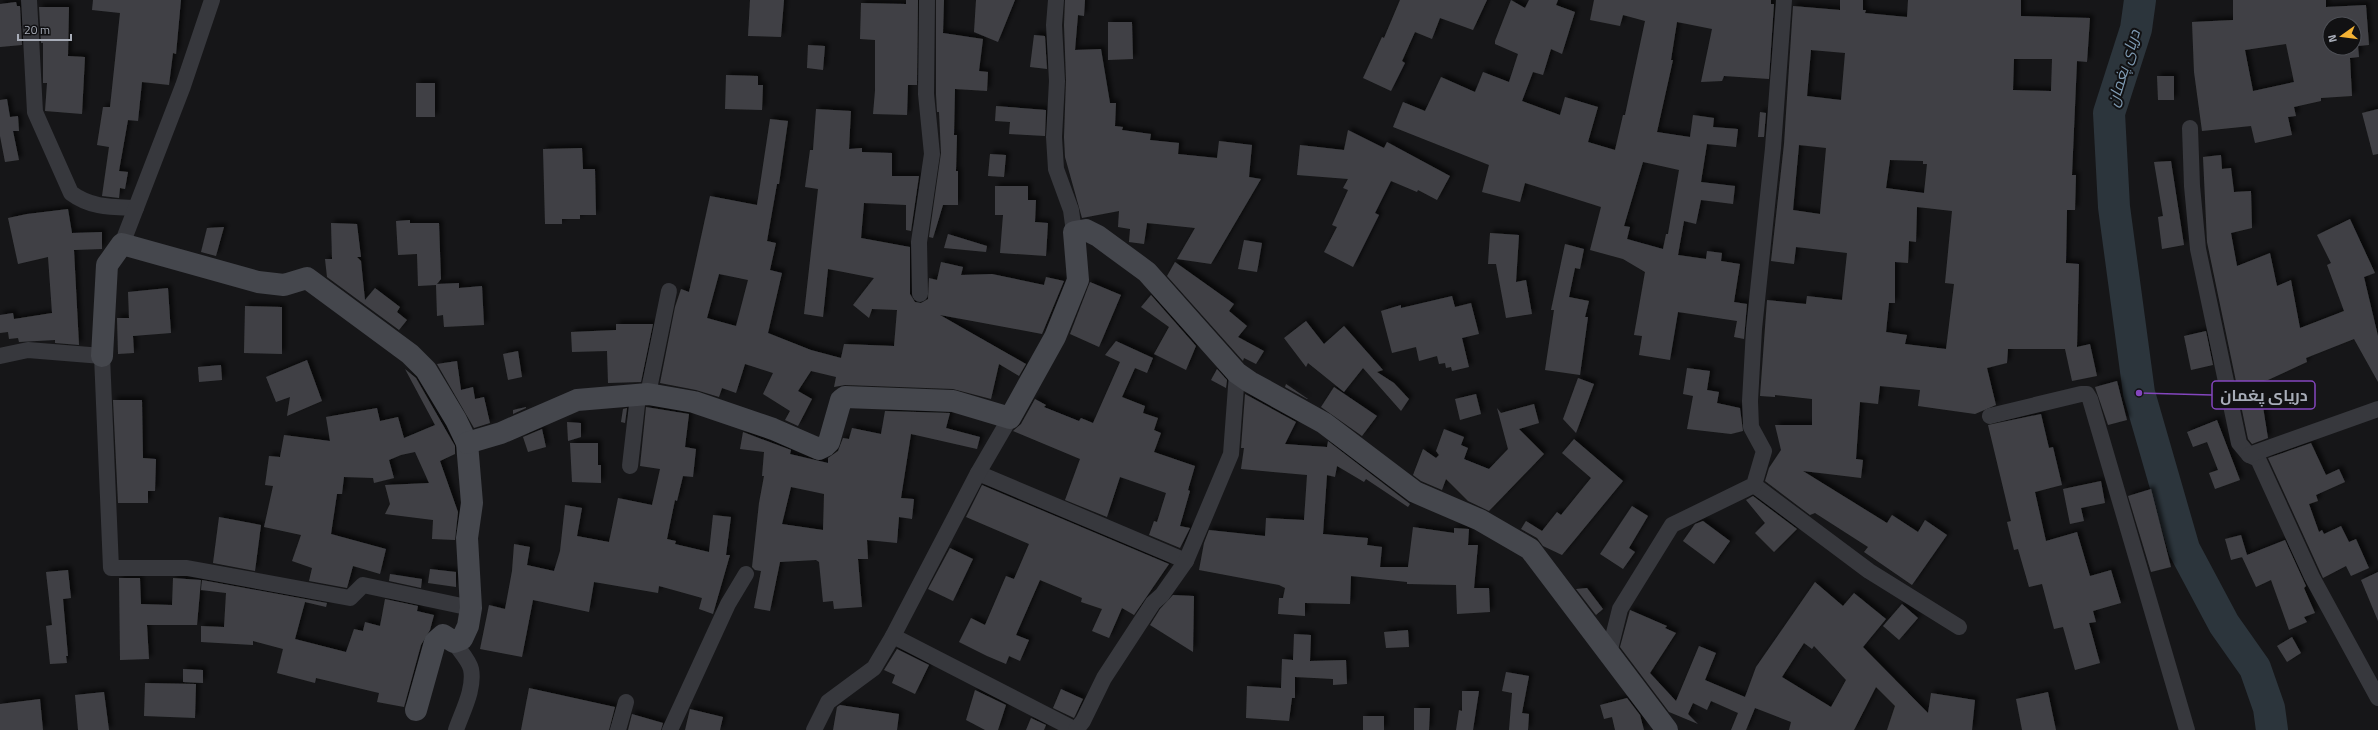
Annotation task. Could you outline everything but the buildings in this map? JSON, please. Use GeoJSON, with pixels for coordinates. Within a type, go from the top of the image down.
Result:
{"type":"FeatureCollection","features":[{"type":"Feature","properties":{"kind":"street"},"geometry":{"type":"LineString","coordinates":[[29,0],[34,112],[71,194],[79,199],[102,207],[136,208]]}},
{"type":"Feature","properties":{"kind":"street"},"geometry":{"type":"LineString","coordinates":[[212,0],[183,86],[122,244],[107,265],[102,356],[111,568],[186,568],[350,598],[363,585],[470,608]]}},
{"type":"Feature","properties":{"kind":"street"},"geometry":{"type":"LineString","coordinates":[[920,294],[919,242],[932,154],[926,94],[927,0]]}},
{"type":"Feature","properties":{"kind":"street"},"geometry":{"type":"LineString","coordinates":[[814,730],[828,702],[874,668],[893,636],[978,473],[1055,337],[1078,280],[1071,210],[1056,169],[1054,137],[1056,81],[1054,25],[1056,0]]}},
{"type":"Feature","properties":{"kind":"street"},"geometry":{"type":"LineString","coordinates":[[1609,653],[1620,609],[1672,525],[1754,485],[1764,451],[1751,427],[1750,401],[1754,329],[1773,148],[1784,0]]}},
{"type":"Feature","properties":{"kind":"street"},"geometry":{"type":"LineString","coordinates":[[2190,128],[2192,186],[2198,250],[2235,431],[2239,444],[2249,455],[2258,459],[2312,576],[2378,698]]}},
{"type":"Feature","properties":{"kind":"street"},"geometry":{"type":"LineString","coordinates":[[1074,232],[1086,230],[1098,236],[1147,272],[1237,373],[1324,423],[1415,492],[1480,520],[1530,549],[1667,730]]}},
{"type":"Feature","properties":{"kind":"street"},"geometry":{"type":"LineString","coordinates":[[122,244],[258,282],[284,285],[307,278],[410,354],[426,370],[456,420],[467,443],[472,504],[467,538],[470,608],[468,626],[462,639],[454,642]]}},
{"type":"Feature","properties":{"kind":"street"},"geometry":{"type":"LineString","coordinates":[[630,466],[643,395],[669,291]]}},
{"type":"Feature","properties":{"kind":"street"},"geometry":{"type":"LineString","coordinates":[[0,356],[28,350],[102,356]]}},
{"type":"Feature","properties":{"kind":"street"},"geometry":{"type":"LineString","coordinates":[[893,636],[1076,730],[1083,721],[1104,678],[1153,603],[1162,595],[1186,561],[1231,454],[1237,373]]}},
{"type":"Feature","properties":{"kind":"street"},"geometry":{"type":"LineString","coordinates":[[1990,416],[2081,394],[2087,394],[2090,399],[2187,730]]}},
{"type":"Feature","properties":{"kind":"street"},"geometry":{"type":"LineString","coordinates":[[467,443],[501,433],[577,400],[643,395],[694,402],[773,429],[819,448],[825,446],[829,442],[841,400],[845,397],[952,401],[1010,418]]}},
{"type":"Feature","properties":{"kind":"street"},"geometry":{"type":"LineString","coordinates":[[2249,455],[2378,409]]}},
{"type":"Feature","properties":{"kind":"street"},"geometry":{"type":"LineString","coordinates":[[978,473],[1186,561]]}},
{"type":"Feature","properties":{"kind":"street"},"geometry":{"type":"LineString","coordinates":[[1754,485],[1869,571],[1959,627]]}},
{"type":"Feature","properties":{"kind":"street"},"geometry":{"type":"LineString","coordinates":[[670,730],[728,604],[746,574]]}},
{"type":"Feature","properties":{"kind":"street"},"geometry":{"type":"LineString","coordinates":[[416,710],[435,642],[443,635],[454,642],[471,668],[472,678],[465,710],[456,730]]}},
{"type":"Feature","properties":{"kind":"street"},"geometry":{"type":"LineString","coordinates":[[618,730],[626,702]]}},
{"type":"Feature","properties":{"kind":"waterway","name":"دریای پغمان"},"geometry":{"type":"LineString","coordinates":[[2140,0],[2136,29],[2109,113],[2114,207],[2139,393],[2184,549],[2224,624],[2255,668],[2269,708],[2272,730]]}},
{"type":"Feature","properties":{"kind":"place","name":"دریای پغمان"},"geometry":{"type":"Point","coordinates":[2139,393]}}]}
